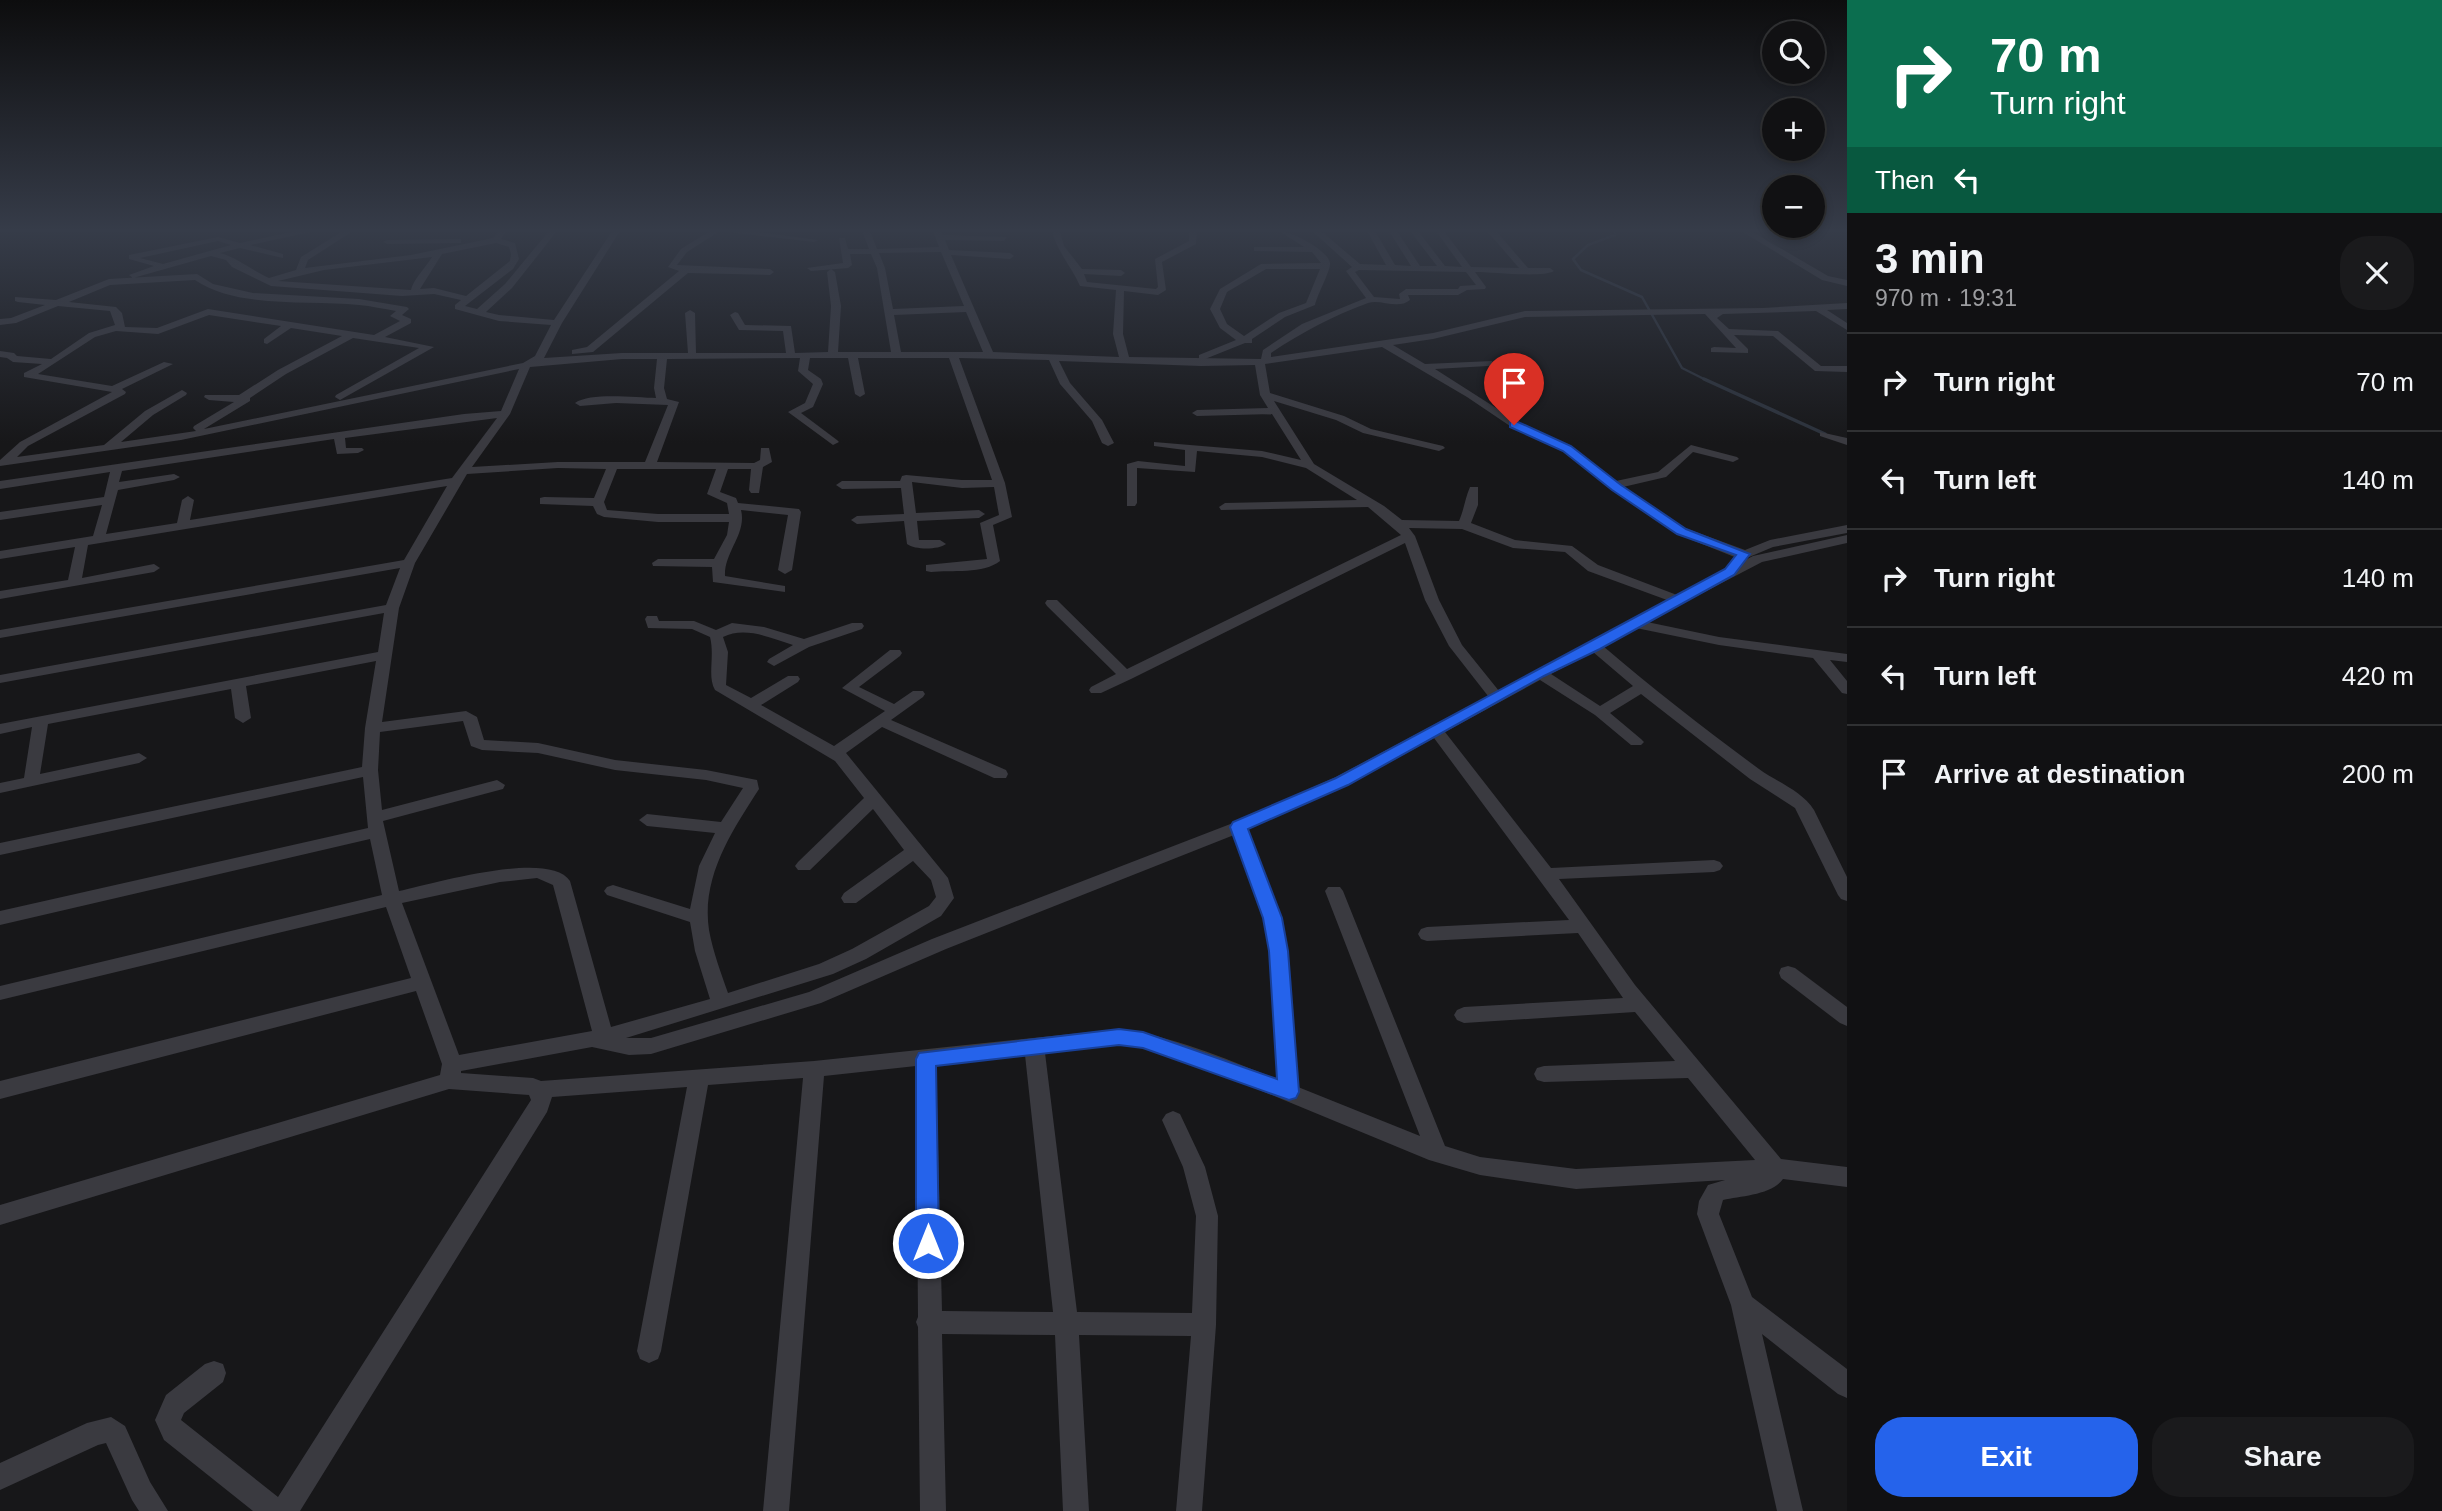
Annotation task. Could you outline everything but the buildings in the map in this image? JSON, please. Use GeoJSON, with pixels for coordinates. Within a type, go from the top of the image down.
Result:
{"type":"FeatureCollection","features":[{"type":"Feature","properties":{"kind":"street"},"geometry":{"type":"LineString","coordinates":[[37,302],[113,309],[117,313],[119,327]]}},
{"type":"Feature","properties":{"kind":"street"},"geometry":{"type":"LineString","coordinates":[[0,322],[13,321],[62,302]]}},
{"type":"Feature","properties":{"kind":"street"},"geometry":{"type":"LineString","coordinates":[[215,313],[265,302]]}},
{"type":"Feature","properties":{"kind":"street"},"geometry":{"type":"LineString","coordinates":[[349,302],[404,309],[396,316],[408,321],[375,339]]}},
{"type":"Feature","properties":{"kind":"street"},"geometry":{"type":"LineString","coordinates":[[464,302],[458,307],[499,318],[557,323]]}},
{"type":"Feature","properties":{"kind":"street"},"geometry":{"type":"LineString","coordinates":[[479,312],[492,302]]}},
{"type":"Feature","properties":{"kind":"street"},"geometry":{"type":"LineString","coordinates":[[450,1072],[423,982],[392,899],[375,825],[370,770],[384,654],[392,608],[409,563],[460,476],[505,414],[533,361],[571,302]]}},
{"type":"Feature","properties":{"kind":"street"},"geometry":{"type":"LineString","coordinates":[[590,350],[648,302]]}},
{"type":"Feature","properties":{"kind":"street"},"geometry":{"type":"LineString","coordinates":[[833,354],[835,302]]}},
{"type":"Feature","properties":{"kind":"street"},"geometry":{"type":"LineString","coordinates":[[887,302],[897,356]]}},
{"type":"Feature","properties":{"kind":"street"},"geometry":{"type":"LineString","coordinates":[[966,302],[989,355]]}},
{"type":"Feature","properties":{"kind":"street"},"geometry":{"type":"LineString","coordinates":[[1119,302],[1118,334],[1124,358]]}},
{"type":"Feature","properties":{"kind":"street"},"geometry":{"type":"LineString","coordinates":[[1218,302],[1215,309],[1220,325],[1244,340],[1275,346]]}},
{"type":"Feature","properties":{"kind":"street"},"geometry":{"type":"LineString","coordinates":[[1174,361],[1212,355],[1244,340],[1272,320],[1310,305],[1311,302]]}},
{"type":"Feature","properties":{"kind":"street"},"geometry":{"type":"LineString","coordinates":[[1310,466],[1265,395],[1264,354],[1304,326],[1365,302]]}},
{"type":"Feature","properties":{"kind":"street"},"geometry":{"type":"LineString","coordinates":[[3,463],[181,437],[590,350],[1263,361],[1384,344],[1535,313],[1846,307]]}},
{"type":"Feature","properties":{"kind":"street"},"geometry":{"type":"LineString","coordinates":[[1818,308],[1847,327]]}},
{"type":"Feature","properties":{"kind":"street"},"geometry":{"type":"LineString","coordinates":[[889,312],[969,309]]}},
{"type":"Feature","properties":{"kind":"street"},"geometry":{"type":"LineString","coordinates":[[1714,350],[1745,351],[1709,315],[1779,314],[1787,310]]}},
{"type":"Feature","properties":{"kind":"street"},"geometry":{"type":"LineString","coordinates":[[3,463],[24,444],[121,392],[29,376],[92,335],[119,327],[125,330],[158,331],[200,313],[215,313],[429,347],[322,407]]}},
{"type":"Feature","properties":{"kind":"street"},"geometry":{"type":"LineString","coordinates":[[690,313],[692,351]]}},
{"type":"Feature","properties":{"kind":"street"},"geometry":{"type":"LineString","coordinates":[[735,315],[742,328],[788,328],[790,352]]}},
{"type":"Feature","properties":{"kind":"street"},"geometry":{"type":"LineString","coordinates":[[267,341],[289,325]]}},
{"type":"Feature","properties":{"kind":"street"},"geometry":{"type":"LineString","coordinates":[[1726,332],[1775,334],[1819,369],[1847,369]]}},
{"type":"Feature","properties":{"kind":"street"},"geometry":{"type":"LineString","coordinates":[[241,399],[282,372],[351,335]]}},
{"type":"Feature","properties":{"kind":"street"},"geometry":{"type":"LineString","coordinates":[[1384,344],[1425,367],[1514,425],[1563,446],[1614,485],[1689,535],[1744,554]]}},
{"type":"Feature","properties":{"kind":"street"},"geometry":{"type":"LineString","coordinates":[[0,354],[11,355],[13,359],[52,362]]}},
{"type":"Feature","properties":{"kind":"street"},"geometry":{"type":"LineString","coordinates":[[533,361],[833,354]]}},
{"type":"Feature","properties":{"kind":"street"},"geometry":{"type":"LineString","coordinates":[[662,356],[662,400]]}},
{"type":"Feature","properties":{"kind":"street"},"geometry":{"type":"LineString","coordinates":[[804,356],[803,372],[818,384],[810,405],[793,412],[833,442]]}},
{"type":"Feature","properties":{"kind":"street"},"geometry":{"type":"LineString","coordinates":[[853,356],[860,394]]}},
{"type":"Feature","properties":{"kind":"street"},"geometry":{"type":"LineString","coordinates":[[931,568],[994,561],[986,523],[1006,517],[999,483],[953,356]]}},
{"type":"Feature","properties":{"kind":"street"},"geometry":{"type":"LineString","coordinates":[[1052,357],[1065,384],[1097,420],[1108,443]]}},
{"type":"Feature","properties":{"kind":"street"},"geometry":{"type":"LineString","coordinates":[[1425,367],[1488,363]]}},
{"type":"Feature","properties":{"kind":"street"},"geometry":{"type":"LineString","coordinates":[[113,389],[167,364]]}},
{"type":"Feature","properties":{"kind":"street"},"geometry":{"type":"LineString","coordinates":[[105,449],[149,413],[182,393]]}},
{"type":"Feature","properties":{"kind":"street"},"geometry":{"type":"LineString","coordinates":[[1265,395],[1340,418],[1391,438],[1439,448]]}},
{"type":"Feature","properties":{"kind":"street"},"geometry":{"type":"LineString","coordinates":[[181,437],[246,400],[209,397]]}},
{"type":"Feature","properties":{"kind":"street"},"geometry":{"type":"LineString","coordinates":[[580,403],[662,400],[675,403],[650,466]]}},
{"type":"Feature","properties":{"kind":"street"},"geometry":{"type":"LineString","coordinates":[[1197,413],[1275,411]]}},
{"type":"Feature","properties":{"kind":"street"},"geometry":{"type":"LineString","coordinates":[[0,485],[464,417],[505,414]]}},
{"type":"Feature","properties":{"kind":"street"},"geometry":{"type":"LineString","coordinates":[[1824,434],[1847,442]]}},
{"type":"Feature","properties":{"kind":"street"},"geometry":{"type":"LineString","coordinates":[[339,436],[341,452],[358,450]]}},
{"type":"Feature","properties":{"kind":"street"},"geometry":{"type":"LineString","coordinates":[[1158,444],[1262,454],[1310,466],[1399,524],[1409,536],[1432,600],[1456,646],[1496,697]]}},
{"type":"Feature","properties":{"kind":"street"},"geometry":{"type":"LineString","coordinates":[[1131,503],[1131,466],[1138,464],[1191,470],[1191,447]]}},
{"type":"Feature","properties":{"kind":"street"},"geometry":{"type":"LineString","coordinates":[[1614,485],[1662,475],[1691,448],[1733,458]]}},
{"type":"Feature","properties":{"kind":"street"},"geometry":{"type":"LineString","coordinates":[[0,555],[460,476],[558,465],[757,466],[766,463],[765,450]]}},
{"type":"Feature","properties":{"kind":"street"},"geometry":{"type":"LineString","coordinates":[[613,465],[598,502],[604,513],[658,518],[735,512],[795,512],[785,570]]}},
{"type":"Feature","properties":{"kind":"street"},"geometry":{"type":"LineString","coordinates":[[755,490],[757,466]]}},
{"type":"Feature","properties":{"kind":"street"},"geometry":{"type":"LineString","coordinates":[[723,467],[713,494],[731,500],[735,512],[731,540],[716,563],[720,580],[780,589]]}},
{"type":"Feature","properties":{"kind":"street"},"geometry":{"type":"LineString","coordinates":[[99,538],[117,469]]}},
{"type":"Feature","properties":{"kind":"street"},"geometry":{"type":"LineString","coordinates":[[112,487],[174,477]]}},
{"type":"Feature","properties":{"kind":"street"},"geometry":{"type":"LineString","coordinates":[[940,544],[913,544],[905,484],[908,478],[962,484],[999,483]]}},
{"type":"Feature","properties":{"kind":"street"},"geometry":{"type":"LineString","coordinates":[[842,485],[905,484]]}},
{"type":"Feature","properties":{"kind":"street"},"geometry":{"type":"LineString","coordinates":[[1464,525],[1472,505],[1474,490]]}},
{"type":"Feature","properties":{"kind":"street"},"geometry":{"type":"LineString","coordinates":[[0,516],[108,500]]}},
{"type":"Feature","properties":{"kind":"street"},"geometry":{"type":"LineString","coordinates":[[183,524],[188,500]]}},
{"type":"Feature","properties":{"kind":"street"},"geometry":{"type":"LineString","coordinates":[[544,501],[598,502]]}},
{"type":"Feature","properties":{"kind":"street"},"geometry":{"type":"LineString","coordinates":[[1225,507],[1369,503]]}},
{"type":"Feature","properties":{"kind":"street"},"geometry":{"type":"LineString","coordinates":[[857,520],[979,514]]}},
{"type":"Feature","properties":{"kind":"street"},"geometry":{"type":"LineString","coordinates":[[1399,524],[1464,525],[1513,544],[1568,550],[1596,569],[1678,600]]}},
{"type":"Feature","properties":{"kind":"street"},"geometry":{"type":"LineString","coordinates":[[1730,572],[1744,554],[1770,544],[1847,529]]}},
{"type":"Feature","properties":{"kind":"street"},"geometry":{"type":"LineString","coordinates":[[1096,690],[1409,536]]}},
{"type":"Feature","properties":{"kind":"street"},"geometry":{"type":"LineString","coordinates":[[600,1038],[629,1047],[651,1046],[814,998],[939,944],[1239,827],[1342,782],[1539,673],[1758,559],[1847,539]]}},
{"type":"Feature","properties":{"kind":"street"},"geometry":{"type":"LineString","coordinates":[[74,583],[82,541]]}},
{"type":"Feature","properties":{"kind":"street"},"geometry":{"type":"LineString","coordinates":[[0,634],[409,563]]}},
{"type":"Feature","properties":{"kind":"street"},"geometry":{"type":"LineString","coordinates":[[658,563],[716,563]]}},
{"type":"Feature","properties":{"kind":"street"},"geometry":{"type":"LineString","coordinates":[[0,595],[154,568]]}},
{"type":"Feature","properties":{"kind":"street"},"geometry":{"type":"LineString","coordinates":[[1052,603],[1126,676]]}},
{"type":"Feature","properties":{"kind":"street"},"geometry":{"type":"LineString","coordinates":[[0,679],[392,608]]}},
{"type":"Feature","properties":{"kind":"street"},"geometry":{"type":"LineString","coordinates":[[0,1215],[450,1072],[600,1038],[826,969],[859,954],[934,911],[944,902],[943,884],[914,851],[842,757],[718,684],[721,652],[716,635],[694,625],[653,625],[652,618]]}},
{"type":"Feature","properties":{"kind":"street"},"geometry":{"type":"LineString","coordinates":[[1634,624],[1719,641],[1847,658]]}},
{"type":"Feature","properties":{"kind":"street"},"geometry":{"type":"LineString","coordinates":[[774,662],[804,644],[857,626]]}},
{"type":"Feature","properties":{"kind":"street"},"geometry":{"type":"LineString","coordinates":[[716,635],[732,627],[764,631],[804,644]]}},
{"type":"Feature","properties":{"kind":"street"},"geometry":{"type":"LineString","coordinates":[[1595,646],[1642,687],[1806,810],[1847,895]]}},
{"type":"Feature","properties":{"kind":"street"},"geometry":{"type":"LineString","coordinates":[[895,653],[849,688],[895,710]]}},
{"type":"Feature","properties":{"kind":"street"},"geometry":{"type":"LineString","coordinates":[[0,729],[384,654]]}},
{"type":"Feature","properties":{"kind":"street"},"geometry":{"type":"LineString","coordinates":[[1818,655],[1847,690]]}},
{"type":"Feature","properties":{"kind":"street"},"geometry":{"type":"LineString","coordinates":[[1831,671],[1847,674]]}},
{"type":"Feature","properties":{"kind":"street"},"geometry":{"type":"LineString","coordinates":[[1539,673],[1600,712],[1636,742]]}},
{"type":"Feature","properties":{"kind":"street"},"geometry":{"type":"LineString","coordinates":[[752,704],[793,679]]}},
{"type":"Feature","properties":{"kind":"street"},"geometry":{"type":"LineString","coordinates":[[238,683],[243,718]]}},
{"type":"Feature","properties":{"kind":"street"},"geometry":{"type":"LineString","coordinates":[[1600,712],[1642,687]]}},
{"type":"Feature","properties":{"kind":"street"},"geometry":{"type":"LineString","coordinates":[[835,753],[918,694]]}},
{"type":"Feature","properties":{"kind":"street"},"geometry":{"type":"LineString","coordinates":[[373,728],[462,716],[469,717],[477,743],[482,745],[538,748],[615,765],[748,781],[751,789],[715,844],[704,877],[699,918],[721,1003]]}},
{"type":"Feature","properties":{"kind":"street"},"geometry":{"type":"LineString","coordinates":[[881,721],[1000,774]]}},
{"type":"Feature","properties":{"kind":"street"},"geometry":{"type":"LineString","coordinates":[[31,782],[41,722]]}},
{"type":"Feature","properties":{"kind":"street"},"geometry":{"type":"LineString","coordinates":[[1435,729],[1546,873],[1640,1004],[1775,1168]]}},
{"type":"Feature","properties":{"kind":"street"},"geometry":{"type":"LineString","coordinates":[[0,788],[139,758]]}},
{"type":"Feature","properties":{"kind":"street"},"geometry":{"type":"LineString","coordinates":[[0,849],[370,770]]}},
{"type":"Feature","properties":{"kind":"street"},"geometry":{"type":"LineString","coordinates":[[0,918],[375,825],[497,785]]}},
{"type":"Feature","properties":{"kind":"street"},"geometry":{"type":"LineString","coordinates":[[804,866],[873,799]]}},
{"type":"Feature","properties":{"kind":"street"},"geometry":{"type":"LineString","coordinates":[[647,821],[725,828]]}},
{"type":"Feature","properties":{"kind":"street"},"geometry":{"type":"LineString","coordinates":[[1239,827],[1275,929],[1279,951],[1289,1092]]}},
{"type":"Feature","properties":{"kind":"street"},"geometry":{"type":"LineString","coordinates":[[850,898],[914,851]]}},
{"type":"Feature","properties":{"kind":"street"},"geometry":{"type":"LineString","coordinates":[[1546,873],[1714,866]]}},
{"type":"Feature","properties":{"kind":"street"},"geometry":{"type":"LineString","coordinates":[[0,993],[392,899],[525,872],[538,872],[561,881],[600,1038]]}},
{"type":"Feature","properties":{"kind":"street"},"geometry":{"type":"LineString","coordinates":[[614,891],[699,918]]}},
{"type":"Feature","properties":{"kind":"street"},"geometry":{"type":"LineString","coordinates":[[1334,891],[1437,1153]]}},
{"type":"Feature","properties":{"kind":"street"},"geometry":{"type":"LineString","coordinates":[[1427,934],[1583,926]]}},
{"type":"Feature","properties":{"kind":"street"},"geometry":{"type":"LineString","coordinates":[[1788,974],[1847,1018]]}},
{"type":"Feature","properties":{"kind":"street"},"geometry":{"type":"LineString","coordinates":[[0,1090],[423,982]]}},
{"type":"Feature","properties":{"kind":"street"},"geometry":{"type":"LineString","coordinates":[[1464,1015],[1640,1004]]}},
{"type":"Feature","properties":{"kind":"street"},"geometry":{"type":"LineString","coordinates":[[450,1072],[538,1090],[926,1059],[1098,1037],[1143,1040],[1223,1066],[1437,1153],[1480,1166],[1576,1179],[1775,1168],[1847,1177]]}},
{"type":"Feature","properties":{"kind":"street"},"geometry":{"type":"LineString","coordinates":[[1034,1046],[1066,1322],[1076,1511]]}},
{"type":"Feature","properties":{"kind":"street"},"geometry":{"type":"LineString","coordinates":[[926,1059],[933,1511]]}},
{"type":"Feature","properties":{"kind":"street"},"geometry":{"type":"LineString","coordinates":[[776,1511],[814,1069]]}},
{"type":"Feature","properties":{"kind":"street"},"geometry":{"type":"LineString","coordinates":[[1544,1074],[1695,1069]]}},
{"type":"Feature","properties":{"kind":"street"},"geometry":{"type":"LineString","coordinates":[[649,1351],[699,1079]]}},
{"type":"Feature","properties":{"kind":"street"},"geometry":{"type":"LineString","coordinates":[[285,1511],[540,1106],[542,1100],[538,1090]]}},
{"type":"Feature","properties":{"kind":"street"},"geometry":{"type":"LineString","coordinates":[[1173,1120],[1189,1156],[1206,1208],[1204,1325],[1189,1511]]}},
{"type":"Feature","properties":{"kind":"street"},"geometry":{"type":"LineString","coordinates":[[1775,1168],[1773,1176],[1762,1182],[1716,1192],[1708,1214],[1743,1305],[1790,1511]]}},
{"type":"Feature","properties":{"kind":"street"},"geometry":{"type":"LineString","coordinates":[[1743,1305],[1847,1385]]}},
{"type":"Feature","properties":{"kind":"street"},"geometry":{"type":"LineString","coordinates":[[928,1322],[1204,1325]]}},
{"type":"Feature","properties":{"kind":"street"},"geometry":{"type":"LineString","coordinates":[[214,1373],[175,1404],[168,1419],[173,1431],[275,1511]]}},
{"type":"Feature","properties":{"kind":"street"},"geometry":{"type":"LineString","coordinates":[[0,1477],[96,1432],[111,1430],[116,1434],[141,1491],[155,1511]]}},
{"type":"Feature","properties":{"kind":"waterway"},"geometry":{"type":"LineString","coordinates":[[1645,302],[1682,368],[1704,379]]}},
{"type":"Feature","properties":{"kind":"waterway"},"geometry":{"type":"LineString","coordinates":[[1704,379],[1825,434]]}},
{"type":"Feature","properties":{"kind":"waterway"},"geometry":{"type":"LineString","coordinates":[[1704,379],[1708,381]]}},
{"type":"Feature","properties":{"kind":"route"},"geometry":{"type":"LineString","coordinates":[[928,1243],[926,1059],[1098,1037],[1119,1037],[1143,1040],[1223,1066],[1289,1092],[1279,951],[1273,918],[1239,827],[1342,782],[1539,673],[1595,646],[1730,572],[1744,554],[1681,531],[1616,488],[1567,448],[1514,425]]}}]}
